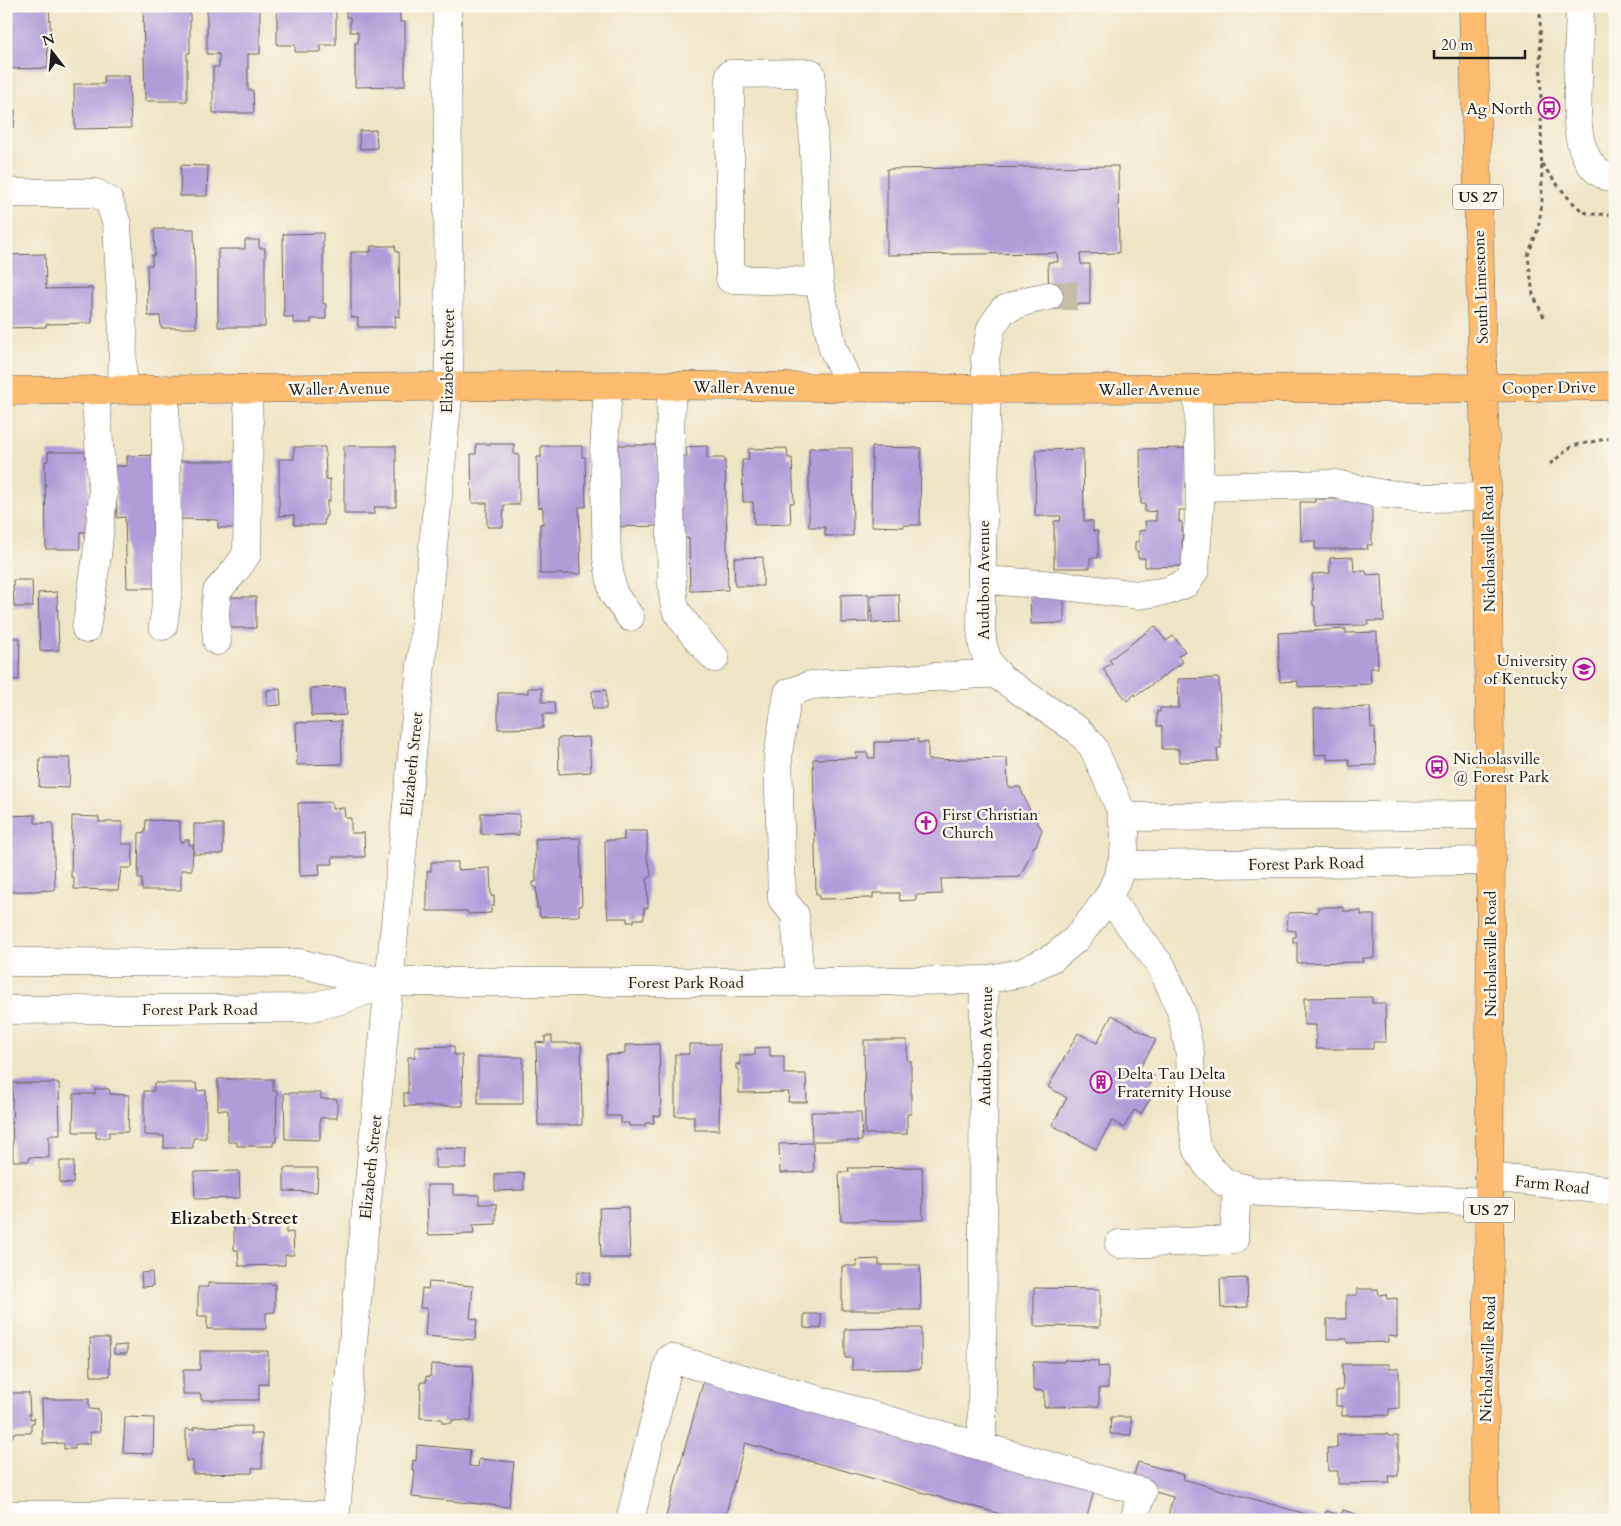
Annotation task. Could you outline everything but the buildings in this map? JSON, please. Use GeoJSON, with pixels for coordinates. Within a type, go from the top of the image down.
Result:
{"type":"FeatureCollection","features":[{"type":"Feature","properties":{"kind":"main road","name":"South Limestone"},"geometry":{"type":"LineString","coordinates":[[1473,6],[1482,388]]}},
{"type":"Feature","properties":{"kind":"main road","name":"Waller Avenue"},"geometry":{"type":"LineString","coordinates":[[6,390],[608,386],[987,389],[1482,388]]}},
{"type":"Feature","properties":{"kind":"main road","name":"Cooper Drive"},"geometry":{"type":"LineString","coordinates":[[1482,388],[1615,386]]}},
{"type":"Feature","properties":{"kind":"main road","name":"Nicholasville Road"},"geometry":{"type":"LineString","coordinates":[[1482,388],[1487,496],[1491,815],[1490,1262],[1484,1441],[1485,1520]]}},
{"type":"Feature","properties":{"kind":"street","name":"Elizabeth Street"},"geometry":{"type":"LineString","coordinates":[[335,1517],[448,387],[447,6]]}},
{"type":"Feature","properties":{"kind":"street"},"geometry":{"type":"LineString","coordinates":[[1580,6],[1578,105],[1581,141],[1585,155],[1591,165],[1606,177],[1615,179]]}},
{"type":"Feature","properties":{"kind":"street"},"geometry":{"type":"LineString","coordinates":[[819,282],[730,279],[730,74],[811,73],[819,282],[833,349],[851,388]]}},
{"type":"Feature","properties":{"kind":"street"},"geometry":{"type":"LineString","coordinates":[[6,193],[96,193],[109,201],[117,224],[123,333],[122,390]]}},
{"type":"Feature","properties":{"kind":"street","name":"Audubon Avenue"},"geometry":{"type":"LineString","coordinates":[[982,1446],[984,980],[1021,973],[1054,957],[1076,939],[1108,897],[1118,876],[1124,856],[1126,833],[1120,808],[1093,747],[1079,732],[998,676],[988,661],[983,646],[981,629],[987,389],[985,358],[991,328],[1003,310],[1029,300],[1049,296]]}},
{"type":"Feature","properties":{"kind":"street"},"geometry":{"type":"LineString","coordinates":[[608,386],[604,451],[607,558],[613,593],[630,617]]}},
{"type":"Feature","properties":{"kind":"street"},"geometry":{"type":"LineString","coordinates":[[672,386],[670,488],[672,577],[676,608],[702,645],[714,658]]}},
{"type":"Feature","properties":{"kind":"street"},"geometry":{"type":"LineString","coordinates":[[982,580],[1056,585],[1138,594],[1167,591],[1188,584],[1195,570],[1200,487],[1198,388]]}},
{"type":"Feature","properties":{"kind":"street"},"geometry":{"type":"LineString","coordinates":[[163,626],[168,591],[165,389]]}},
{"type":"Feature","properties":{"kind":"street"},"geometry":{"type":"LineString","coordinates":[[217,641],[216,591],[234,572],[247,554],[249,423],[247,389]]}},
{"type":"Feature","properties":{"kind":"street"},"geometry":{"type":"LineString","coordinates":[[86,629],[97,556],[103,495],[95,390]]}},
{"type":"Feature","properties":{"kind":"street"},"geometry":{"type":"LineString","coordinates":[[1200,487],[1335,484],[1377,493],[1428,498],[1487,496]]}},
{"type":"Feature","properties":{"kind":"street"},"geometry":{"type":"LineString","coordinates":[[800,982],[795,915],[782,899],[778,754],[788,693],[811,685],[997,673]]}},
{"type":"Feature","properties":{"kind":"street"},"geometry":{"type":"LineString","coordinates":[[1122,817],[1491,815]]}},
{"type":"Feature","properties":{"kind":"street","name":"Forest Park Road"},"geometry":{"type":"LineString","coordinates":[[1121,865],[1491,861]]}},
{"type":"Feature","properties":{"kind":"street","name":"Farm Road"},"geometry":{"type":"LineString","coordinates":[[1108,897],[1162,966],[1181,1011],[1190,1053],[1192,1114],[1196,1147],[1207,1165],[1225,1183],[1259,1192],[1489,1189],[1615,1191]]}},
{"type":"Feature","properties":{"kind":"street","name":"Forest Park Road"},"geometry":{"type":"LineString","coordinates":[[6,962],[300,963],[341,974],[389,982],[984,980]]}},
{"type":"Feature","properties":{"kind":"street","name":"Forest Park Road"},"geometry":{"type":"LineString","coordinates":[[6,1010],[307,1008],[341,1000],[389,982]]}},
{"type":"Feature","properties":{"kind":"street"},"geometry":{"type":"LineString","coordinates":[[1120,1244],[1234,1240],[1237,1187]]}},
{"type":"Feature","properties":{"kind":"street"},"geometry":{"type":"LineString","coordinates":[[630,1520],[670,1358],[1142,1492],[1134,1520]]}},
{"type":"Feature","properties":{"kind":"street"},"geometry":{"type":"LineString","coordinates":[[6,1515],[335,1517]]}},
{"type":"Feature","properties":{"kind":"path"},"geometry":{"type":"LineString","coordinates":[[1540,6],[1542,203],[1538,230],[1528,255],[1532,295],[1544,317]]}},
{"type":"Feature","properties":{"kind":"path"},"geometry":{"type":"LineString","coordinates":[[1542,163],[1558,186],[1586,213],[1615,214]]}},
{"type":"Feature","properties":{"kind":"path"},"geometry":{"type":"LineString","coordinates":[[1550,464],[1572,446],[1615,437]]}},
{"type":"Feature","properties":{"kind":"tunnel"},"geometry":{"type":"LineString","coordinates":[[1049,296],[1090,296]]}},
{"type":"Feature","properties":{"kind":"place","name":"Ag North"},"geometry":{"type":"Point","coordinates":[1549,108]}},
{"type":"Feature","properties":{"kind":"place","name":"University of Kentucky"},"geometry":{"type":"Point","coordinates":[1584,669]}},
{"type":"Feature","properties":{"kind":"place","name":"Nicholasville @ Forest Park"},"geometry":{"type":"Point","coordinates":[1437,767]}},
{"type":"Feature","properties":{"kind":"place","name":"First Christian Church"},"geometry":{"type":"Point","coordinates":[926,823]}},
{"type":"Feature","properties":{"kind":"place","name":"Delta Tau Delta Fraternity House"},"geometry":{"type":"Point","coordinates":[1101,1082]}},
{"type":"Feature","properties":{"kind":"district","name":"Elizabeth Street"},"geometry":{"type":"Point","coordinates":[234,1218]}}]}
